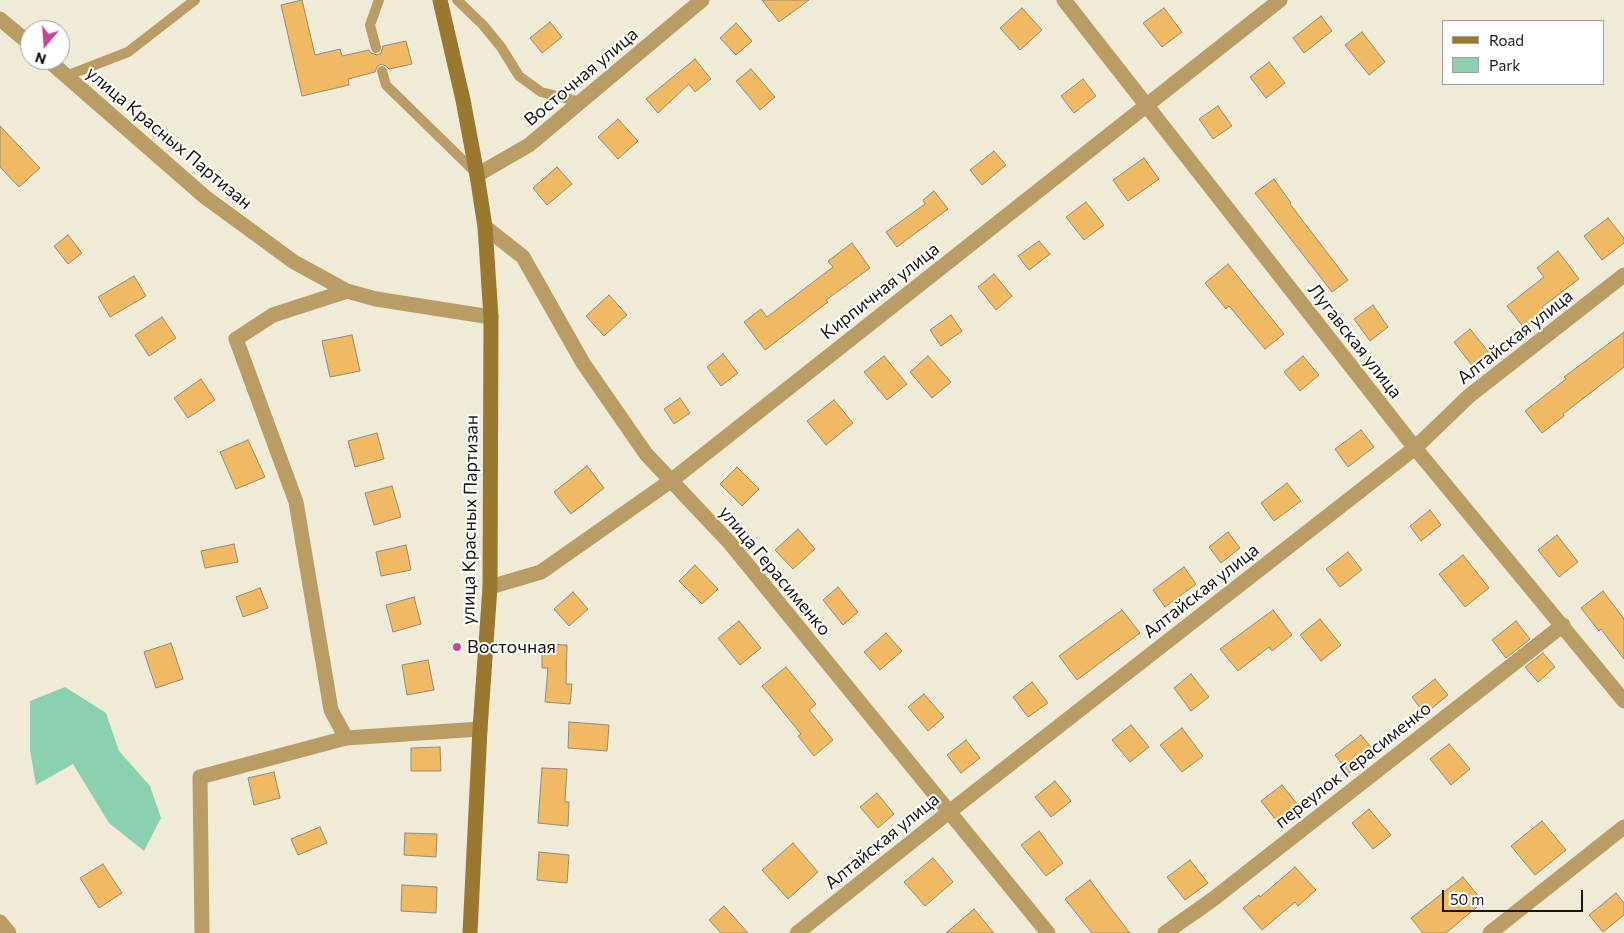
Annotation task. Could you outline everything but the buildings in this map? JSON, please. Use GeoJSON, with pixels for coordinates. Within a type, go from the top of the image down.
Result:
{"type":"FeatureCollection","features":[{"type":"Feature","properties":{"kind":"main road","name":"улица Красных Партизан"},"geometry":{"type":"LineString","coordinates":[[440,0],[478,175],[485,227],[492,317],[490,587],[480,729],[470,933]]}},
{"type":"Feature","properties":{"kind":"street","name":"Восточная улица"},"geometry":{"type":"LineString","coordinates":[[478,175],[529,145],[702,0]]}},
{"type":"Feature","properties":{"kind":"street","name":"Лугавская улица"},"geometry":{"type":"LineString","coordinates":[[1064,0],[1415,448],[1624,701]]}},
{"type":"Feature","properties":{"kind":"street","name":"Кирпичная улица"},"geometry":{"type":"LineString","coordinates":[[490,587],[541,572],[672,480],[1280,0]]}},
{"type":"Feature","properties":{"kind":"street"},"geometry":{"type":"LineString","coordinates":[[3,25],[20,37]]}},
{"type":"Feature","properties":{"kind":"street","name":"улица Красных Партизан"},"geometry":{"type":"LineString","coordinates":[[59,70],[204,197],[294,262],[347,291],[376,299],[492,317]]}},
{"type":"Feature","properties":{"kind":"street","name":"улица Герасименко"},"geometry":{"type":"LineString","coordinates":[[485,227],[523,257],[583,363],[646,454],[729,542],[1048,933]]}},
{"type":"Feature","properties":{"kind":"street","name":"Алтайская улица"},"geometry":{"type":"LineString","coordinates":[[797,933],[1415,448],[1469,396],[1624,275]]}},
{"type":"Feature","properties":{"kind":"street"},"geometry":{"type":"LineString","coordinates":[[346,738],[331,710],[296,502],[236,339],[273,315],[347,291]]}},
{"type":"Feature","properties":{"kind":"street","name":"переулок Герасименко"},"geometry":{"type":"LineString","coordinates":[[1164,933],[1212,900],[1563,625]]}},
{"type":"Feature","properties":{"kind":"street"},"geometry":{"type":"LineString","coordinates":[[202,933],[200,777],[346,738],[480,729]]}},
{"type":"Feature","properties":{"kind":"street"},"geometry":{"type":"LineString","coordinates":[[1490,933],[1624,827]]}},
{"type":"Feature","properties":{"kind":"street"},"geometry":{"type":"LineString","coordinates":[[0,922],[9,933]]}},
{"type":"Feature","properties":{"kind":"lane"},"geometry":{"type":"LineString","coordinates":[[66,76],[128,52],[195,0]]}},
{"type":"Feature","properties":{"kind":"lane"},"geometry":{"type":"LineString","coordinates":[[376,48],[370,25],[379,0]]}},
{"type":"Feature","properties":{"kind":"lane"},"geometry":{"type":"LineString","coordinates":[[457,0],[483,25],[501,47],[519,76],[541,92],[581,102]]}},
{"type":"Feature","properties":{"kind":"lane"},"geometry":{"type":"LineString","coordinates":[[382,71],[386,85],[478,175]]}},
{"type":"Feature","properties":{"kind":"green space"},"geometry":{"type":"Polygon","coordinates":[[[65,687],[106,713],[119,751],[150,786],[161,818],[144,851],[109,823],[73,764],[36,785],[30,750],[30,701],[65,687]]]}},
{"type":"Feature","properties":{"kind":"place","name":"Восточная"},"geometry":{"type":"Point","coordinates":[457,647]}}]}
